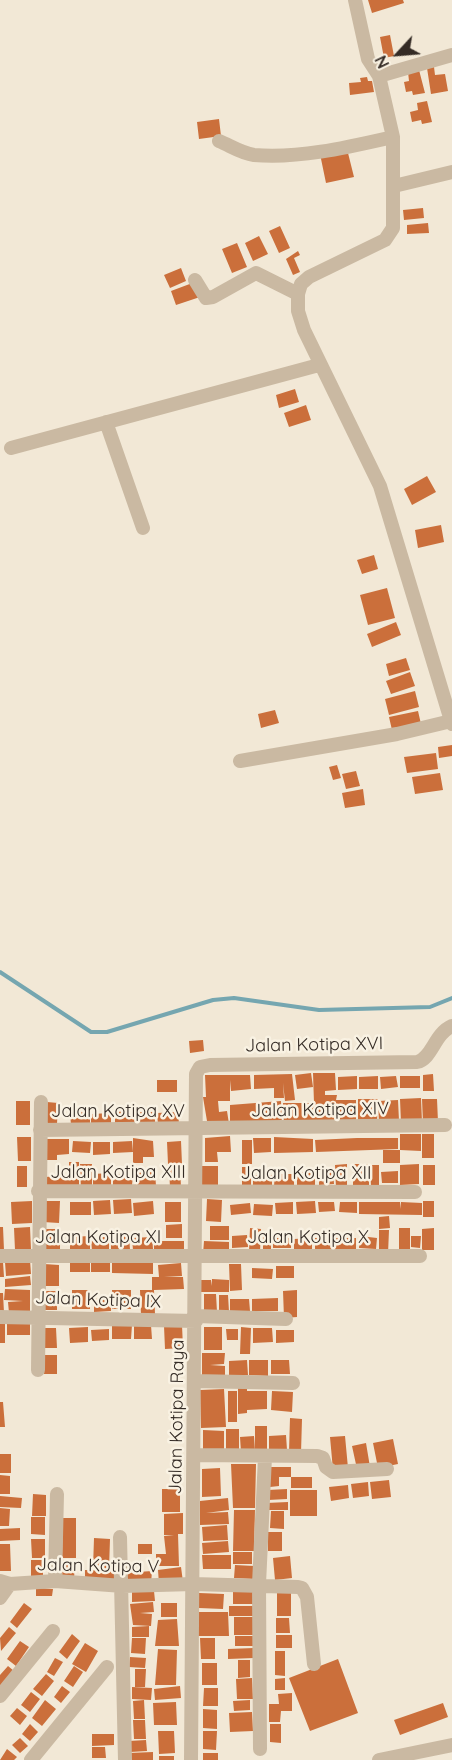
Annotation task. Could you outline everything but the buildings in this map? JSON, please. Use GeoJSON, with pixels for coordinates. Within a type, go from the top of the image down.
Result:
{"type":"FeatureCollection","features":[{"type":"Feature","properties":{"kind":"street"},"geometry":{"type":"LineString","coordinates":[[240,761],[397,734],[452,722],[380,486],[319,365],[298,311],[298,294],[301,284],[309,277],[389,236],[395,218],[393,137],[379,76],[368,59],[355,0]]}},
{"type":"Feature","properties":{"kind":"street"},"geometry":{"type":"LineString","coordinates":[[379,76],[452,55]]}},
{"type":"Feature","properties":{"kind":"street"},"geometry":{"type":"LineString","coordinates":[[219,141],[240,152],[254,155],[298,154],[393,137]]}},
{"type":"Feature","properties":{"kind":"street"},"geometry":{"type":"LineString","coordinates":[[394,186],[452,172]]}},
{"type":"Feature","properties":{"kind":"street"},"geometry":{"type":"LineString","coordinates":[[195,280],[206,298],[213,297],[256,273],[298,294]]}},
{"type":"Feature","properties":{"kind":"street"},"geometry":{"type":"LineString","coordinates":[[11,448],[319,365]]}},
{"type":"Feature","properties":{"kind":"street"},"geometry":{"type":"LineString","coordinates":[[106,422],[143,528]]}},
{"type":"Feature","properties":{"kind":"street","name":"Jalan Kotipa XVI"},"geometry":{"type":"LineString","coordinates":[[196,1074],[200,1067],[210,1065],[417,1062],[425,1059],[440,1033],[452,1026]]}},
{"type":"Feature","properties":{"kind":"street","name":"Jalan Kotipa Raya"},"geometry":{"type":"LineString","coordinates":[[191,1760],[196,1074]]}},
{"type":"Feature","properties":{"kind":"street"},"geometry":{"type":"LineString","coordinates":[[38,1370],[40,1102]]}},
{"type":"Feature","properties":{"kind":"street","name":"Jalan Kotipa XIV"},"geometry":{"type":"LineString","coordinates":[[195,1130],[445,1125]]}},
{"type":"Feature","properties":{"kind":"street","name":"Jalan Kotipa XV"},"geometry":{"type":"LineString","coordinates":[[40,1130],[195,1130]]}},
{"type":"Feature","properties":{"kind":"street","name":"Jalan Kotipa XIII"},"geometry":{"type":"LineString","coordinates":[[39,1191],[196,1192]]}},
{"type":"Feature","properties":{"kind":"street","name":"Jalan Kotipa XII"},"geometry":{"type":"LineString","coordinates":[[196,1192],[415,1192]]}},
{"type":"Feature","properties":{"kind":"street","name":"Jalan Kotipa XI"},"geometry":{"type":"LineString","coordinates":[[0,1256],[195,1256]]}},
{"type":"Feature","properties":{"kind":"street","name":"Jalan Kotipa X"},"geometry":{"type":"LineString","coordinates":[[195,1256],[420,1256]]}},
{"type":"Feature","properties":{"kind":"street","name":"Jalan Kotipa IX"},"geometry":{"type":"LineString","coordinates":[[0,1317],[286,1319]]}},
{"type":"Feature","properties":{"kind":"street"},"geometry":{"type":"LineString","coordinates":[[194,1381],[293,1383]]}},
{"type":"Feature","properties":{"kind":"street"},"geometry":{"type":"LineString","coordinates":[[194,1455],[317,1456],[325,1460],[326,1467],[333,1472],[387,1469]]}},
{"type":"Feature","properties":{"kind":"street"},"geometry":{"type":"LineString","coordinates":[[260,1749],[259,1584],[265,1457]]}},
{"type":"Feature","properties":{"kind":"street"},"geometry":{"type":"LineString","coordinates":[[55,1581],[57,1494]]}},
{"type":"Feature","properties":{"kind":"street"},"geometry":{"type":"LineString","coordinates":[[120,1537],[123,1586],[125,1760]]}},
{"type":"Feature","properties":{"kind":"street","name":"Jalan Kotipa V"},"geometry":{"type":"LineString","coordinates":[[4,1583],[55,1581],[123,1586],[259,1584],[302,1588],[307,1597],[314,1664]]}},
{"type":"Feature","properties":{"kind":"street"},"geometry":{"type":"LineString","coordinates":[[0,1598],[4,1583]]}},
{"type":"Feature","properties":{"kind":"street"},"geometry":{"type":"LineString","coordinates":[[0,1696],[53,1630]]}},
{"type":"Feature","properties":{"kind":"street"},"geometry":{"type":"LineString","coordinates":[[31,1760],[107,1667]]}},
{"type":"Feature","properties":{"kind":"street"},"geometry":{"type":"LineString","coordinates":[[379,1760],[439,1754],[452,1745]]}},
{"type":"Feature","properties":{"kind":"waterway"},"geometry":{"type":"LineString","coordinates":[[0,972],[91,1032],[107,1032],[213,1000],[234,998],[319,1010],[430,1007],[452,998]]}}]}
